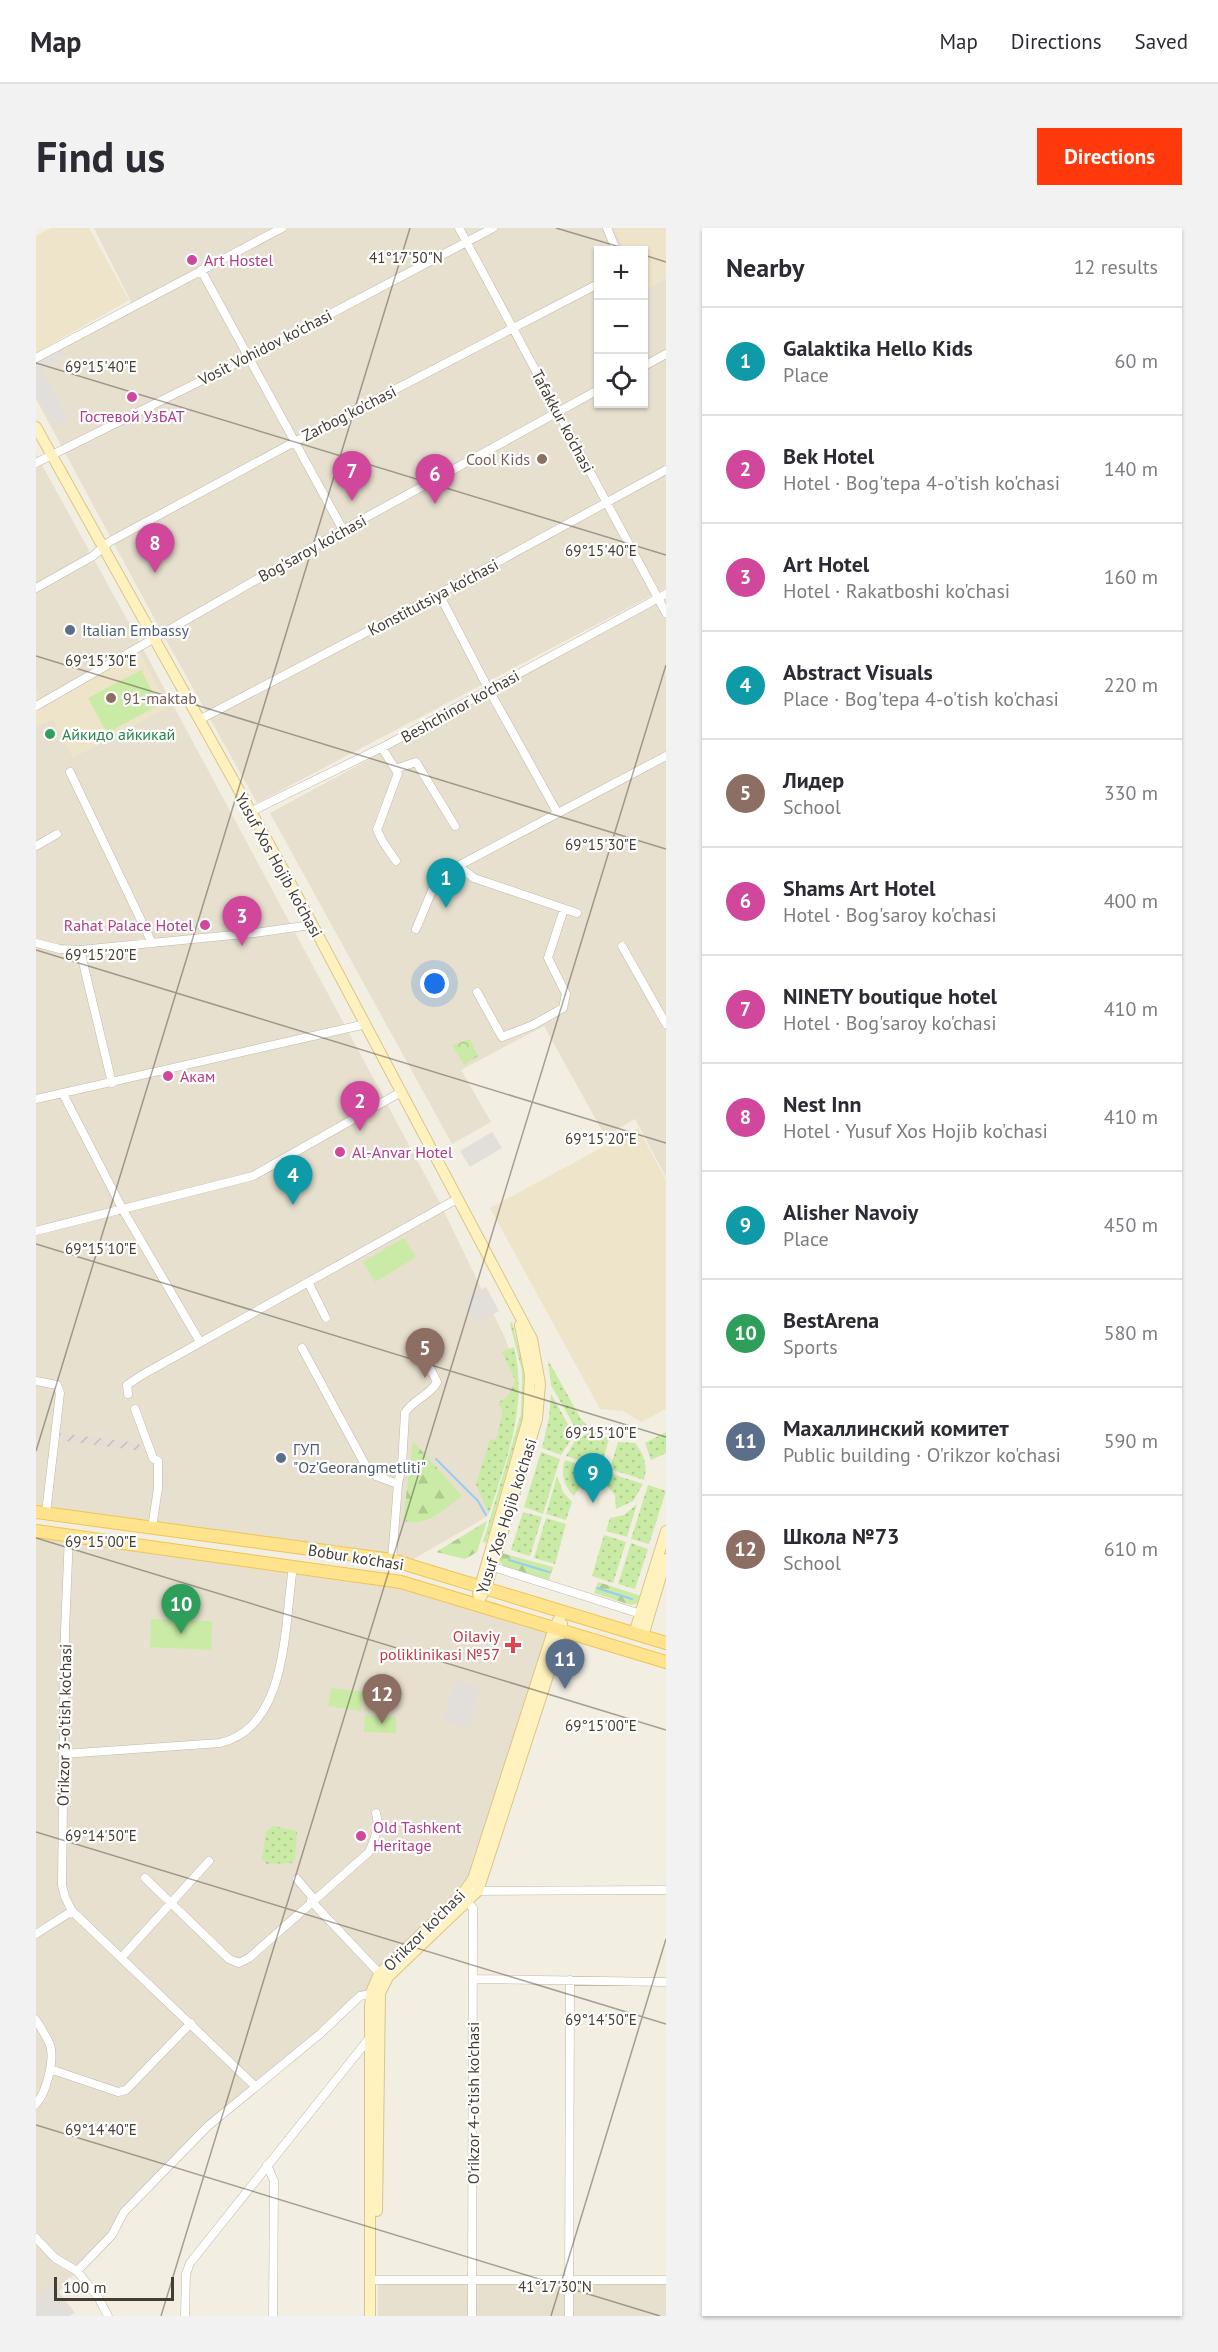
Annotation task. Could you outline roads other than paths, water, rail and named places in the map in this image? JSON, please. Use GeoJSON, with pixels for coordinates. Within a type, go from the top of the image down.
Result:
{"type":"FeatureCollection","features":[{"type":"Feature","properties":{"kind":"main road","name":"Yusuf Xos Hojib ko'chasi"},"geometry":{"type":"LineString","coordinates":[[36,427],[366,1024],[528,1330],[539,1374],[539,1402],[530,1447],[477,1604]]}},
{"type":"Feature","properties":{"kind":"main road","name":"Bobur ko'chasi"},"geometry":{"type":"LineString","coordinates":[[41,1512],[392,1560],[666,1643]]}},
{"type":"Feature","properties":{"kind":"main road","name":"Bobur ko'chasi"},"geometry":{"type":"LineString","coordinates":[[36,1531],[401,1582],[666,1662]]}},
{"type":"Feature","properties":{"kind":"main road"},"geometry":{"type":"LineString","coordinates":[[639,1635],[666,1531]]}},
{"type":"Feature","properties":{"kind":"main road"},"geometry":{"type":"LineString","coordinates":[[224,1557],[226,1539]]}},
{"type":"Feature","properties":{"kind":"main road"},"geometry":{"type":"LineString","coordinates":[[645,1615],[666,1559]]}},
{"type":"Feature","properties":{"kind":"main road"},"geometry":{"type":"LineString","coordinates":[[558,1629],[563,1612]]}},
{"type":"Feature","properties":{"kind":"main road","name":"O'rikzor ko'chasi"},"geometry":{"type":"LineString","coordinates":[[465,1896],[478,1891],[558,1629]]}},
{"type":"Feature","properties":{"kind":"main road","name":"O'rikzor ko'chasi"},"geometry":{"type":"LineString","coordinates":[[370,2316],[373,2279],[375,1993],[383,1977],[465,1896],[478,1867],[558,1629]]}},
{"type":"Feature","properties":{"kind":"main road","name":"O'rikzor ko'chasi"},"geometry":{"type":"LineString","coordinates":[[373,2279],[377,2316]]}},
{"type":"Feature","properties":{"kind":"street"},"geometry":{"type":"LineString","coordinates":[[36,358],[282,228]]}},
{"type":"Feature","properties":{"kind":"street","name":"Tafakkur ko'chasi"},"geometry":{"type":"LineString","coordinates":[[459,228],[666,613]]}},
{"type":"Feature","properties":{"kind":"street","name":"Vosit Vohidov ko'chasi"},"geometry":{"type":"LineString","coordinates":[[36,463],[249,357],[493,228]]}},
{"type":"Feature","properties":{"kind":"street"},"geometry":{"type":"LineString","coordinates":[[607,228],[614,246]]}},
{"type":"Feature","properties":{"kind":"street"},"geometry":{"type":"LineString","coordinates":[[201,270],[343,530]]}},
{"type":"Feature","properties":{"kind":"street","name":"Zarbog'ko'chasi"},"geometry":{"type":"LineString","coordinates":[[36,588],[78,566],[109,542],[296,441],[594,286]]}},
{"type":"Feature","properties":{"kind":"street"},"geometry":{"type":"LineString","coordinates":[[648,364],[666,354]]}},
{"type":"Feature","properties":{"kind":"street","name":"Bog'saroy ko'chasi"},"geometry":{"type":"LineString","coordinates":[[36,706],[343,530],[594,392]]}},
{"type":"Feature","properties":{"kind":"street","name":"Konstitutsiya ko'chasi"},"geometry":{"type":"LineString","coordinates":[[199,720],[439,594],[666,470]]}},
{"type":"Feature","properties":{"kind":"street"},"geometry":{"type":"LineString","coordinates":[[439,594],[557,812]]}},
{"type":"Feature","properties":{"kind":"street","name":"Beshchinor ko'chasi"},"geometry":{"type":"LineString","coordinates":[[250,812],[382,747],[666,594]]}},
{"type":"Feature","properties":{"kind":"street"},"geometry":{"type":"LineString","coordinates":[[382,747],[398,773],[377,830],[382,842],[396,861]]}},
{"type":"Feature","properties":{"kind":"street"},"geometry":{"type":"LineString","coordinates":[[416,929],[440,874],[666,756]]}},
{"type":"Feature","properties":{"kind":"street"},"geometry":{"type":"LineString","coordinates":[[395,769],[416,762],[455,826]]}},
{"type":"Feature","properties":{"kind":"street"},"geometry":{"type":"LineString","coordinates":[[70,772],[152,943]]}},
{"type":"Feature","properties":{"kind":"street"},"geometry":{"type":"LineString","coordinates":[[36,846],[57,834]]}},
{"type":"Feature","properties":{"kind":"street"},"geometry":{"type":"LineString","coordinates":[[458,866],[474,878],[577,913]]}},
{"type":"Feature","properties":{"kind":"street"},"geometry":{"type":"LineString","coordinates":[[477,992],[502,1037],[533,1025],[563,1008],[566,994],[548,958],[564,909]]}},
{"type":"Feature","properties":{"kind":"street"},"geometry":{"type":"LineString","coordinates":[[36,943],[80,950],[312,925]]}},
{"type":"Feature","properties":{"kind":"street"},"geometry":{"type":"LineString","coordinates":[[622,946],[666,1024]]}},
{"type":"Feature","properties":{"kind":"street"},"geometry":{"type":"LineString","coordinates":[[80,950],[112,1083]]}},
{"type":"Feature","properties":{"kind":"street"},"geometry":{"type":"LineString","coordinates":[[36,1099],[366,1024]]}},
{"type":"Feature","properties":{"kind":"street"},"geometry":{"type":"LineString","coordinates":[[36,1231],[253,1176],[401,1092]]}},
{"type":"Feature","properties":{"kind":"street"},"geometry":{"type":"LineString","coordinates":[[63,1094],[123,1210],[200,1342]]}},
{"type":"Feature","properties":{"kind":"street"},"geometry":{"type":"LineString","coordinates":[[128,1394],[127,1385],[457,1199]]}},
{"type":"Feature","properties":{"kind":"street"},"geometry":{"type":"LineString","coordinates":[[308,1282],[326,1318]]}},
{"type":"Feature","properties":{"kind":"street"},"geometry":{"type":"LineString","coordinates":[[302,1348],[368,1468],[376,1476],[398,1484]]}},
{"type":"Feature","properties":{"kind":"street"},"geometry":{"type":"LineString","coordinates":[[392,1560],[405,1413],[409,1406],[433,1389],[437,1382],[425,1358]]}},
{"type":"Feature","properties":{"kind":"street"},"geometry":{"type":"LineString","coordinates":[[36,1381],[57,1385],[60,1393],[41,1512]]}},
{"type":"Feature","properties":{"kind":"street"},"geometry":{"type":"LineString","coordinates":[[135,1409],[153,1458],[158,1461],[158,1488],[152,1528]]}},
{"type":"Feature","properties":{"kind":"street","name":"O'rikzor 3-o'tish ko'chasi"},"geometry":{"type":"LineString","coordinates":[[69,1535],[63,1754],[62,1885],[65,1897],[72,1911],[255,2086]]}},
{"type":"Feature","properties":{"kind":"street"},"geometry":{"type":"LineString","coordinates":[[489,1566],[645,1615]]}},
{"type":"Feature","properties":{"kind":"street"},"geometry":{"type":"LineString","coordinates":[[63,1754],[220,1743],[241,1737],[254,1725],[272,1695],[280,1666],[293,1567]]}},
{"type":"Feature","properties":{"kind":"street"},"geometry":{"type":"LineString","coordinates":[[145,1878],[229,1959],[239,1964],[249,1958],[369,1852],[376,1835],[378,1822],[376,1813]]}},
{"type":"Feature","properties":{"kind":"street"},"geometry":{"type":"LineString","coordinates":[[122,1957],[209,1861]]}},
{"type":"Feature","properties":{"kind":"street"},"geometry":{"type":"LineString","coordinates":[[297,1879],[313,1900],[383,1977]]}},
{"type":"Feature","properties":{"kind":"street"},"geometry":{"type":"LineString","coordinates":[[478,1891],[666,1890]]}},
{"type":"Feature","properties":{"kind":"street","name":"O'rikzor 4-o'tish ko'chasi"},"geometry":{"type":"LineString","coordinates":[[465,1896],[473,1908],[472,2316]]}},
{"type":"Feature","properties":{"kind":"street"},"geometry":{"type":"LineString","coordinates":[[36,1934],[72,1911]]}},
{"type":"Feature","properties":{"kind":"street"},"geometry":{"type":"LineString","coordinates":[[474,1979],[666,1982]]}},
{"type":"Feature","properties":{"kind":"street"},"geometry":{"type":"LineString","coordinates":[[569,2316],[570,1980]]}},
{"type":"Feature","properties":{"kind":"street"},"geometry":{"type":"LineString","coordinates":[[77,2271],[112,2235],[124,2212],[208,2126],[320,2034],[360,1996],[375,1993]]}},
{"type":"Feature","properties":{"kind":"street"},"geometry":{"type":"LineString","coordinates":[[36,2020],[50,2043],[52,2052],[44,2095],[36,2104]]}},
{"type":"Feature","properties":{"kind":"street"},"geometry":{"type":"LineString","coordinates":[[50,2069],[118,2092],[126,2091],[191,2023]]}},
{"type":"Feature","properties":{"kind":"street"},"geometry":{"type":"LineString","coordinates":[[184,2316],[186,2274],[190,2263],[267,2165],[374,2037]]}},
{"type":"Feature","properties":{"kind":"street"},"geometry":{"type":"LineString","coordinates":[[267,2165],[274,2181],[273,2316]]}},
{"type":"Feature","properties":{"kind":"street"},"geometry":{"type":"LineString","coordinates":[[36,2238],[55,2258],[77,2271],[98,2297],[108,2316]]}},
{"type":"Feature","properties":{"kind":"street"},"geometry":{"type":"LineString","coordinates":[[373,2279],[666,2280]]}},
{"type":"Feature","properties":{"kind":"waterway"},"geometry":{"type":"LineString","coordinates":[[436,1459],[478,1501],[486,1515]]}},
{"type":"Feature","properties":{"kind":"waterway"},"geometry":{"type":"LineString","coordinates":[[509,1560],[549,1572]]}},
{"type":"Feature","properties":{"kind":"waterway"},"geometry":{"type":"LineString","coordinates":[[597,1588],[632,1599]]}},
{"type":"Feature","properties":{"kind":"place","name":"Art Hostel"},"geometry":{"type":"Point","coordinates":[192,260]}},
{"type":"Feature","properties":{"kind":"place","name":"Гостевой УзБАТ"},"geometry":{"type":"Point","coordinates":[132,397]}},
{"type":"Feature","properties":{"kind":"place","name":"Cool Kids"},"geometry":{"type":"Point","coordinates":[542,459]}},
{"type":"Feature","properties":{"kind":"place","name":"NINETY boutique hotel"},"geometry":{"type":"Point","coordinates":[352,501]}},
{"type":"Feature","properties":{"kind":"place","name":"Shams Art Hotel"},"geometry":{"type":"Point","coordinates":[435,504]}},
{"type":"Feature","properties":{"kind":"place","name":"Nest Inn"},"geometry":{"type":"Point","coordinates":[155,573]}},
{"type":"Feature","properties":{"kind":"place","name":"Italian Embassy"},"geometry":{"type":"Point","coordinates":[70,630]}},
{"type":"Feature","properties":{"kind":"place","name":"91-maktab"},"geometry":{"type":"Point","coordinates":[111,698]}},
{"type":"Feature","properties":{"kind":"place","name":"Айкидо айкикай"},"geometry":{"type":"Point","coordinates":[50,734]}},
{"type":"Feature","properties":{"kind":"place","name":"Galaktika Hello Kids"},"geometry":{"type":"Point","coordinates":[446,908]}},
{"type":"Feature","properties":{"kind":"place","name":"Rahat Palace Hotel"},"geometry":{"type":"Point","coordinates":[205,925]}},
{"type":"Feature","properties":{"kind":"place","name":"Art Hotel"},"geometry":{"type":"Point","coordinates":[242,946]}},
{"type":"Feature","properties":{"kind":"place","name":"Акам"},"geometry":{"type":"Point","coordinates":[168,1076]}},
{"type":"Feature","properties":{"kind":"place","name":"Bek Hotel"},"geometry":{"type":"Point","coordinates":[360,1131]}},
{"type":"Feature","properties":{"kind":"place","name":"Al-Anvar Hotel"},"geometry":{"type":"Point","coordinates":[340,1152]}},
{"type":"Feature","properties":{"kind":"place","name":"Abstract Visuals"},"geometry":{"type":"Point","coordinates":[293,1205]}},
{"type":"Feature","properties":{"kind":"place","name":"Лидер"},"geometry":{"type":"Point","coordinates":[425,1378]}},
{"type":"Feature","properties":{"kind":"place","name":"ГУП \"Oz’Georangmetliti\""},"geometry":{"type":"Point","coordinates":[281,1458]}},
{"type":"Feature","properties":{"kind":"place","name":"Alisher Navoiy"},"geometry":{"type":"Point","coordinates":[593,1503]}},
{"type":"Feature","properties":{"kind":"place","name":"BestArena"},"geometry":{"type":"Point","coordinates":[181,1634]}},
{"type":"Feature","properties":{"kind":"place","name":"Oilaviy poliklinikasi №57"},"geometry":{"type":"Point","coordinates":[513,1645]}},
{"type":"Feature","properties":{"kind":"place","name":"Махаллинский комитет"},"geometry":{"type":"Point","coordinates":[565,1689]}},
{"type":"Feature","properties":{"kind":"place","name":"Школа №73"},"geometry":{"type":"Point","coordinates":[382,1724]}},
{"type":"Feature","properties":{"kind":"place","name":"Old Tashkent Heritage"},"geometry":{"type":"Point","coordinates":[361,1836]}}]}
